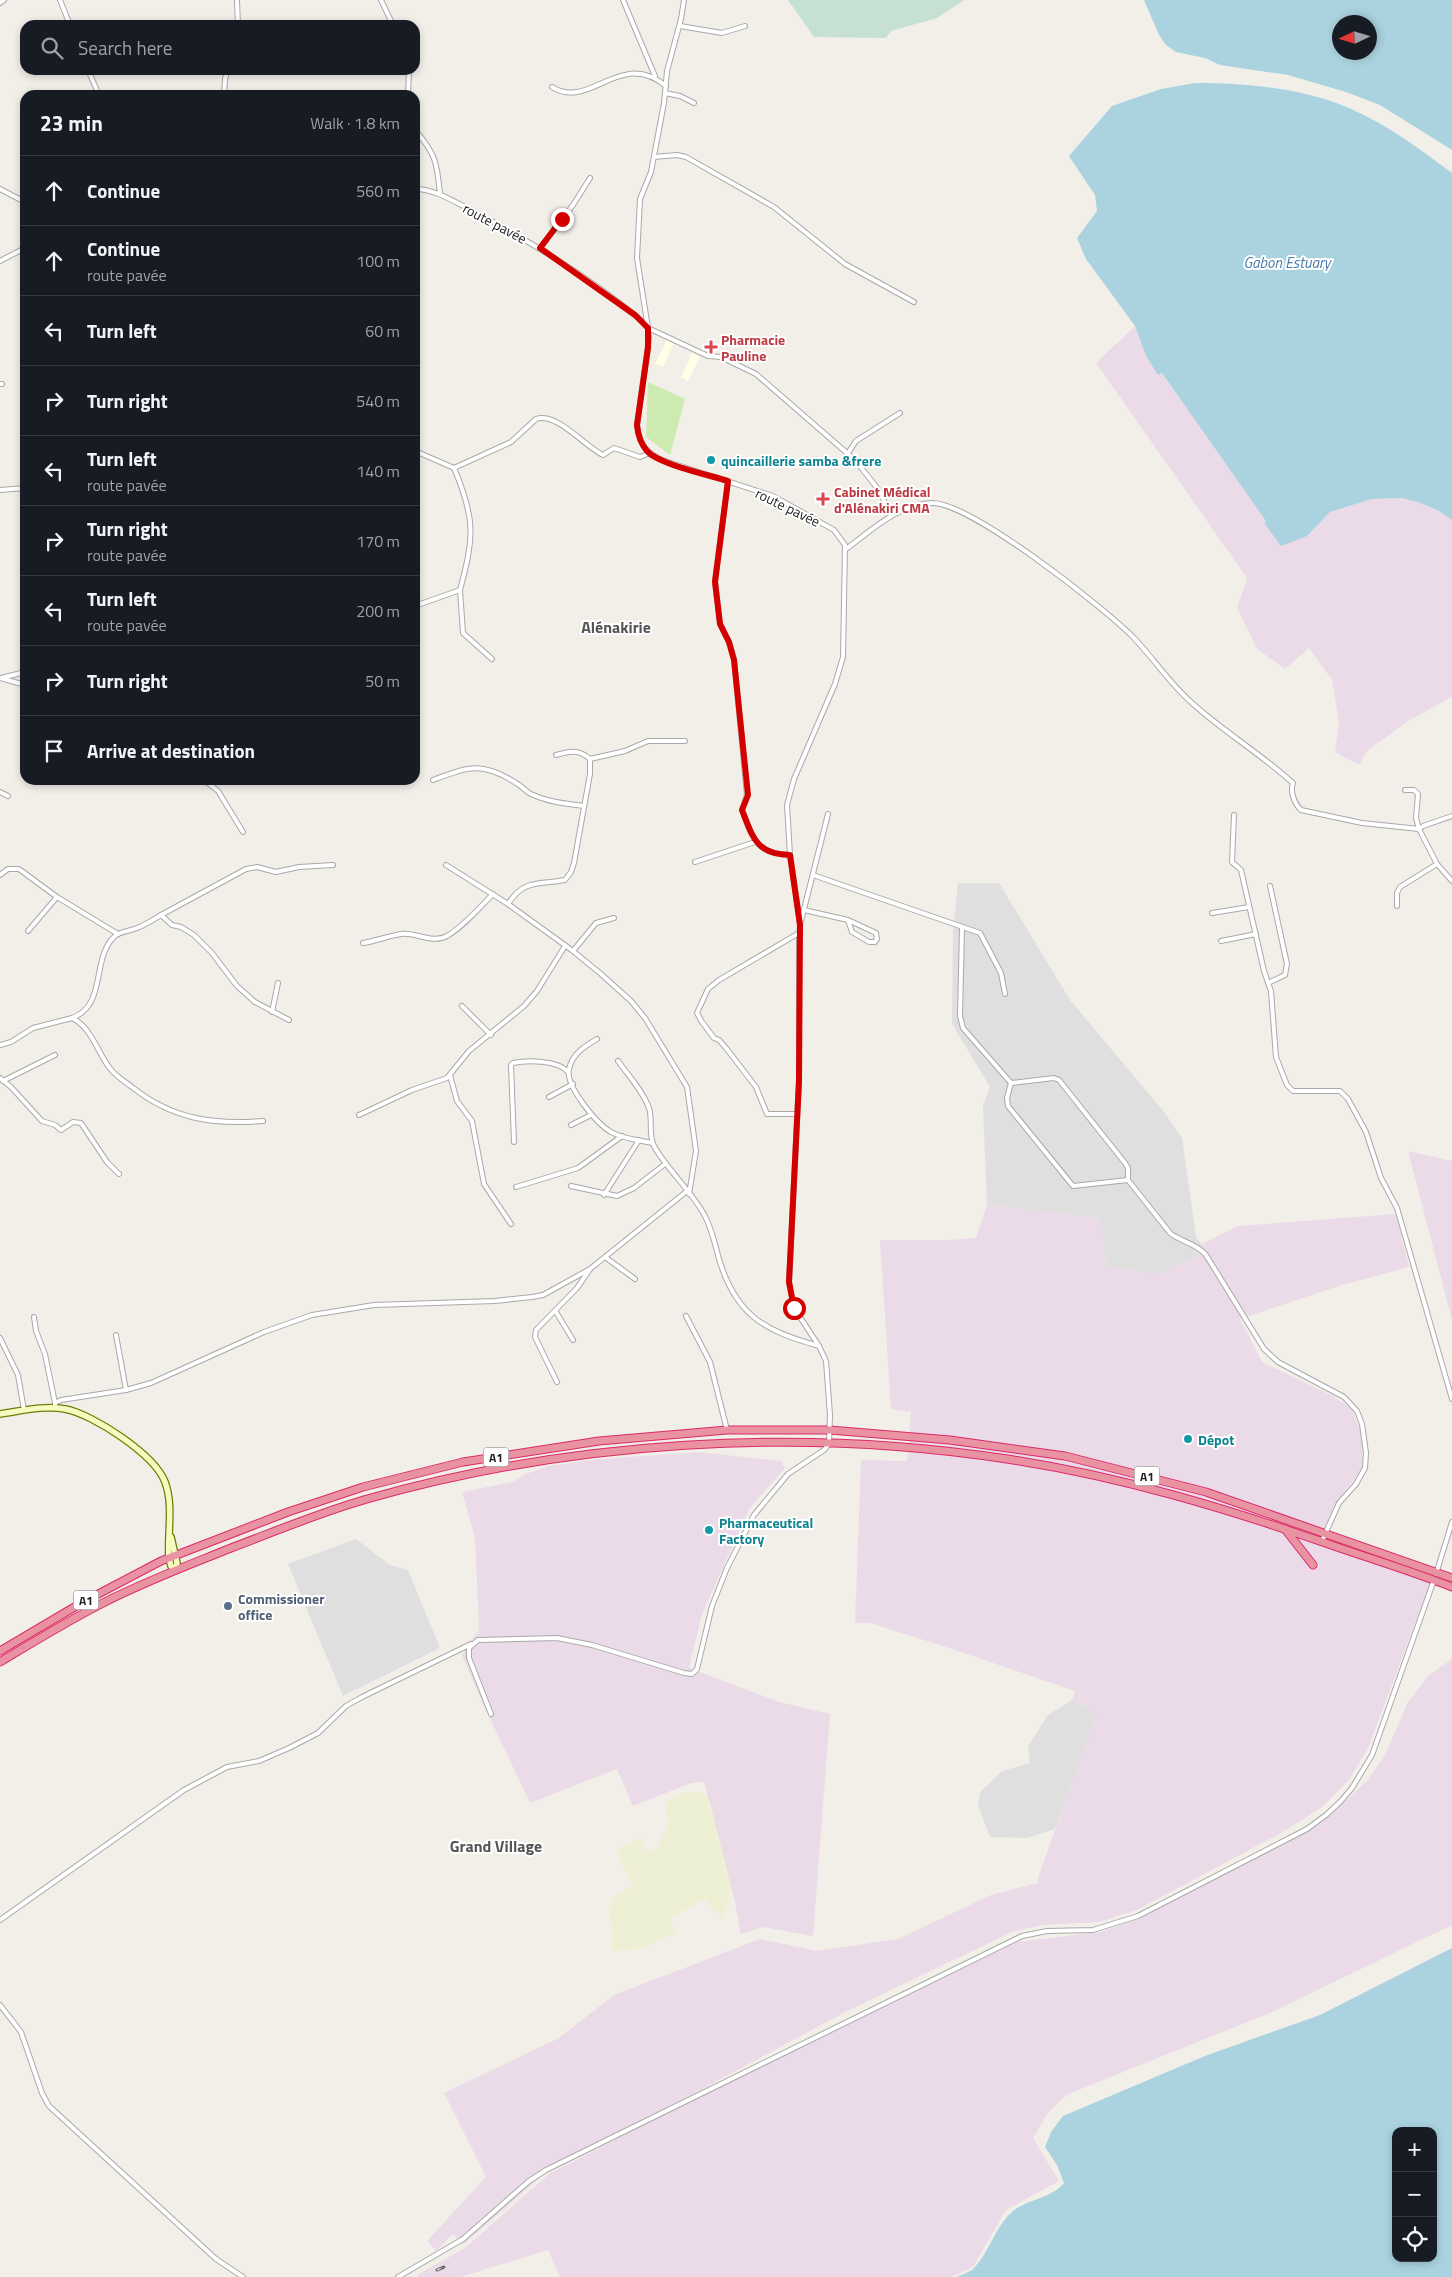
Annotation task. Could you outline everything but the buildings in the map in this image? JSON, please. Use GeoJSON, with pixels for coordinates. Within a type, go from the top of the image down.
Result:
{"type":"FeatureCollection","features":[{"type":"Feature","properties":{"kind":"highway","name":"A1"},"geometry":{"type":"LineString","coordinates":[[0,1651],[115,1584],[172,1557],[326,1499],[427,1470],[463,1462],[599,1441],[727,1430],[830,1430],[950,1440],[1072,1458],[1206,1492],[1325,1533],[1435,1576],[1452,1587]]}},
{"type":"Feature","properties":{"kind":"highway","name":"A1"},"geometry":{"type":"LineString","coordinates":[[0,1662],[108,1601],[176,1570],[305,1520],[364,1500],[460,1476],[572,1457],[651,1447],[743,1443],[829,1444],[914,1447],[1007,1459],[1062,1468],[1159,1490],[1252,1517],[1435,1576],[1452,1578]]}},
{"type":"Feature","properties":{"kind":"highway"},"geometry":{"type":"LineString","coordinates":[[1285,1529],[1313,1565]]}},
{"type":"Feature","properties":{"kind":"street"},"geometry":{"type":"LineString","coordinates":[[0,3],[4,0]]}},
{"type":"Feature","properties":{"kind":"street"},"geometry":{"type":"LineString","coordinates":[[60,0],[68,20]]}},
{"type":"Feature","properties":{"kind":"street"},"geometry":{"type":"LineString","coordinates":[[237,0],[238,20]]}},
{"type":"Feature","properties":{"kind":"street"},"geometry":{"type":"LineString","coordinates":[[380,0],[390,20]]}},
{"type":"Feature","properties":{"kind":"street"},"geometry":{"type":"LineString","coordinates":[[623,0],[655,76],[666,86]]}},
{"type":"Feature","properties":{"kind":"street"},"geometry":{"type":"LineString","coordinates":[[420,454],[454,468],[511,442],[536,420],[541,418],[555,421],[602,455],[614,448],[640,458],[650,453],[638,436],[637,425],[648,348],[648,328],[637,250],[640,199],[650,178],[666,93],[666,71],[672,55],[673,42],[680,26],[684,0]]}},
{"type":"Feature","properties":{"kind":"street"},"geometry":{"type":"LineString","coordinates":[[680,26],[722,33],[745,26]]}},
{"type":"Feature","properties":{"kind":"street"},"geometry":{"type":"LineString","coordinates":[[552,87],[564,92],[577,92],[623,74],[655,76]]}},
{"type":"Feature","properties":{"kind":"street"},"geometry":{"type":"LineString","coordinates":[[90,75],[97,90]]}},
{"type":"Feature","properties":{"kind":"street"},"geometry":{"type":"LineString","coordinates":[[224,90],[226,75]]}},
{"type":"Feature","properties":{"kind":"street"},"geometry":{"type":"LineString","coordinates":[[408,90],[409,75]]}},
{"type":"Feature","properties":{"kind":"street"},"geometry":{"type":"LineString","coordinates":[[666,93],[680,96],[694,103]]}},
{"type":"Feature","properties":{"kind":"street"},"geometry":{"type":"LineString","coordinates":[[420,136],[437,164],[440,194]]}},
{"type":"Feature","properties":{"kind":"street"},"geometry":{"type":"LineString","coordinates":[[654,157],[677,155],[686,157],[774,208],[845,264],[914,302]]}},
{"type":"Feature","properties":{"kind":"street"},"geometry":{"type":"LineString","coordinates":[[540,248],[573,205],[590,178]]}},
{"type":"Feature","properties":{"kind":"street"},"geometry":{"type":"LineString","coordinates":[[0,189],[20,199]]}},
{"type":"Feature","properties":{"kind":"street","name":"route pavée"},"geometry":{"type":"LineString","coordinates":[[420,189],[440,194],[540,248],[635,315],[648,328],[708,356],[721,357],[756,374],[848,453],[868,474],[891,515]]}},
{"type":"Feature","properties":{"kind":"street"},"geometry":{"type":"LineString","coordinates":[[0,261],[20,251]]}},
{"type":"Feature","properties":{"kind":"street"},"geometry":{"type":"LineString","coordinates":[[848,453],[856,441],[900,412]]}},
{"type":"Feature","properties":{"kind":"street","name":"route pavée"},"geometry":{"type":"LineString","coordinates":[[650,453],[664,461],[773,496],[810,516],[840,536],[846,549]]}},
{"type":"Feature","properties":{"kind":"street"},"geometry":{"type":"LineString","coordinates":[[454,468],[469,509],[472,530],[469,559],[460,590],[463,632],[492,659]]}},
{"type":"Feature","properties":{"kind":"street"},"geometry":{"type":"LineString","coordinates":[[728,481],[715,582],[720,624],[729,642],[734,660],[748,795],[742,810],[755,842],[775,855],[790,855]]}},
{"type":"Feature","properties":{"kind":"street"},"geometry":{"type":"LineString","coordinates":[[0,490],[20,488]]}},
{"type":"Feature","properties":{"kind":"street"},"geometry":{"type":"LineString","coordinates":[[0,1920],[184,1790],[227,1767],[259,1761],[289,1748],[318,1733],[346,1706],[478,1640],[557,1638],[592,1645],[684,1673],[692,1674],[697,1669],[712,1606],[727,1568],[754,1515],[788,1474],[824,1450],[829,1444],[827,1368],[819,1346],[794,1308],[789,1282],[800,1029],[800,925],[787,818],[789,792],[835,684],[843,656],[842,585],[846,549],[891,515],[904,509],[932,503],[947,505],[988,526],[1105,612],[1134,638],[1190,702],[1293,783],[1293,795],[1296,806],[1301,810],[1336,818],[1419,829],[1452,816]]}},
{"type":"Feature","properties":{"kind":"street"},"geometry":{"type":"LineString","coordinates":[[420,604],[460,590]]}},
{"type":"Feature","properties":{"kind":"street"},"geometry":{"type":"LineString","coordinates":[[1,678],[20,673]]}},
{"type":"Feature","properties":{"kind":"street"},"geometry":{"type":"LineString","coordinates":[[1,678],[20,684]]}},
{"type":"Feature","properties":{"kind":"street"},"geometry":{"type":"LineString","coordinates":[[590,759],[625,751],[648,741],[685,740]]}},
{"type":"Feature","properties":{"kind":"street"},"geometry":{"type":"LineString","coordinates":[[556,755],[570,750],[582,752],[590,759]]}},
{"type":"Feature","properties":{"kind":"street"},"geometry":{"type":"LineString","coordinates":[[508,904],[515,892],[524,886],[564,880],[571,872],[584,806],[590,759]]}},
{"type":"Feature","properties":{"kind":"street"},"geometry":{"type":"LineString","coordinates":[[433,780],[469,767],[484,768],[517,783],[530,794],[553,802],[584,806]]}},
{"type":"Feature","properties":{"kind":"street"},"geometry":{"type":"LineString","coordinates":[[210,785],[218,791],[243,832]]}},
{"type":"Feature","properties":{"kind":"street"},"geometry":{"type":"LineString","coordinates":[[1405,790],[1414,790],[1418,794],[1416,818],[1419,829],[1437,864],[1452,881]]}},
{"type":"Feature","properties":{"kind":"street"},"geometry":{"type":"LineString","coordinates":[[0,792],[8,796]]}},
{"type":"Feature","properties":{"kind":"street"},"geometry":{"type":"LineString","coordinates":[[800,925],[828,814]]}},
{"type":"Feature","properties":{"kind":"street"},"geometry":{"type":"LineString","coordinates":[[1234,815],[1232,862],[1241,870],[1273,999],[1272,1026],[1276,1057],[1288,1085],[1293,1091],[1340,1091],[1348,1099],[1366,1132],[1381,1178],[1397,1208],[1452,1399]]}},
{"type":"Feature","properties":{"kind":"street"},"geometry":{"type":"LineString","coordinates":[[695,862],[755,842]]}},
{"type":"Feature","properties":{"kind":"street"},"geometry":{"type":"LineString","coordinates":[[1397,906],[1397,893],[1400,887],[1437,864]]}},
{"type":"Feature","properties":{"kind":"street"},"geometry":{"type":"LineString","coordinates":[[0,1045],[11,1042],[33,1028],[72,1018],[87,1009],[95,992],[108,945],[118,934],[135,929],[246,869],[257,867],[276,872],[298,867],[333,865]]}},
{"type":"Feature","properties":{"kind":"street"},"geometry":{"type":"LineString","coordinates":[[55,1406],[61,1400],[126,1390],[159,1380],[237,1344],[312,1315],[374,1305],[495,1301],[543,1295],[590,1269],[688,1193],[696,1151],[686,1087],[645,1018],[602,974],[573,951],[508,904],[446,865]]}},
{"type":"Feature","properties":{"kind":"street"},"geometry":{"type":"LineString","coordinates":[[0,875],[8,869],[20,869],[57,897],[118,934]]}},
{"type":"Feature","properties":{"kind":"street"},"geometry":{"type":"LineString","coordinates":[[813,875],[978,932],[982,935],[1001,973],[1005,994]]}},
{"type":"Feature","properties":{"kind":"street"},"geometry":{"type":"LineString","coordinates":[[1268,983],[1285,975],[1287,964],[1270,886]]}},
{"type":"Feature","properties":{"kind":"street"},"geometry":{"type":"LineString","coordinates":[[363,943],[402,934],[432,939],[446,936],[459,928],[493,894]]}},
{"type":"Feature","properties":{"kind":"street"},"geometry":{"type":"LineString","coordinates":[[28,931],[57,897]]}},
{"type":"Feature","properties":{"kind":"street"},"geometry":{"type":"LineString","coordinates":[[1212,913],[1249,907]]}},
{"type":"Feature","properties":{"kind":"street"},"geometry":{"type":"LineString","coordinates":[[804,910],[848,920],[876,933],[877,939],[874,942],[869,942],[852,932],[848,920]]}},
{"type":"Feature","properties":{"kind":"street"},"geometry":{"type":"LineString","coordinates":[[160,916],[172,925],[186,929],[194,935],[212,953],[237,986],[255,1002],[289,1020]]}},
{"type":"Feature","properties":{"kind":"street"},"geometry":{"type":"LineString","coordinates":[[573,951],[596,923],[614,918]]}},
{"type":"Feature","properties":{"kind":"street"},"geometry":{"type":"LineString","coordinates":[[962,928],[961,1022],[1011,1083]]}},
{"type":"Feature","properties":{"kind":"street"},"geometry":{"type":"LineString","coordinates":[[797,1114],[767,1114],[756,1087],[726,1048],[698,1018],[697,1013],[708,989],[719,980],[800,933]]}},
{"type":"Feature","properties":{"kind":"street"},"geometry":{"type":"LineString","coordinates":[[1221,941],[1256,934]]}},
{"type":"Feature","properties":{"kind":"street"},"geometry":{"type":"LineString","coordinates":[[359,1115],[412,1090],[444,1080],[470,1051],[524,1006],[537,991],[565,946]]}},
{"type":"Feature","properties":{"kind":"street"},"geometry":{"type":"LineString","coordinates":[[272,1012],[278,983]]}},
{"type":"Feature","properties":{"kind":"street"},"geometry":{"type":"LineString","coordinates":[[462,1006],[491,1035]]}},
{"type":"Feature","properties":{"kind":"street"},"geometry":{"type":"LineString","coordinates":[[72,1018],[82,1025],[109,1068],[151,1102],[175,1112],[206,1120],[237,1123],[263,1120]]}},
{"type":"Feature","properties":{"kind":"street"},"geometry":{"type":"LineString","coordinates":[[568,1072],[572,1061],[581,1048],[597,1039]]}},
{"type":"Feature","properties":{"kind":"street"},"geometry":{"type":"LineString","coordinates":[[55,1055],[1,1079],[11,1087],[42,1121],[55,1125],[61,1130],[73,1122],[81,1123],[107,1162],[119,1174]]}},
{"type":"Feature","properties":{"kind":"street"},"geometry":{"type":"LineString","coordinates":[[514,1142],[510,1065],[513,1062],[535,1060],[562,1066],[568,1072],[572,1084],[591,1115],[609,1131],[652,1143]]}},
{"type":"Feature","properties":{"kind":"street"},"geometry":{"type":"LineString","coordinates":[[618,1061],[649,1108],[652,1143],[709,1226],[720,1260],[737,1299],[755,1319],[774,1332],[819,1346]]}},
{"type":"Feature","properties":{"kind":"street"},"geometry":{"type":"LineString","coordinates":[[450,1075],[457,1101],[472,1121],[484,1184],[511,1224]]}},
{"type":"Feature","properties":{"kind":"street"},"geometry":{"type":"LineString","coordinates":[[1011,1083],[1054,1078],[1059,1080],[1125,1162],[1128,1168],[1128,1180],[1170,1233],[1176,1238],[1196,1246],[1206,1255],[1258,1340],[1271,1356],[1278,1362],[1340,1394],[1357,1411],[1364,1436],[1365,1468],[1356,1484],[1339,1503],[1322,1541]]}},
{"type":"Feature","properties":{"kind":"street"},"geometry":{"type":"LineString","coordinates":[[1011,1083],[1007,1098],[1008,1106],[1073,1186],[1128,1180]]}},
{"type":"Feature","properties":{"kind":"street"},"geometry":{"type":"LineString","coordinates":[[549,1097],[572,1084]]}},
{"type":"Feature","properties":{"kind":"street"},"geometry":{"type":"LineString","coordinates":[[571,1125],[591,1115]]}},
{"type":"Feature","properties":{"kind":"street"},"geometry":{"type":"LineString","coordinates":[[516,1186],[578,1168],[622,1136]]}},
{"type":"Feature","properties":{"kind":"street"},"geometry":{"type":"LineString","coordinates":[[604,1194],[639,1140]]}},
{"type":"Feature","properties":{"kind":"street"},"geometry":{"type":"LineString","coordinates":[[571,1186],[613,1196],[625,1193],[665,1164]]}},
{"type":"Feature","properties":{"kind":"street"},"geometry":{"type":"LineString","coordinates":[[605,1257],[635,1280]]}},
{"type":"Feature","properties":{"kind":"street"},"geometry":{"type":"LineString","coordinates":[[557,1382],[535,1333],[577,1288],[590,1269]]}},
{"type":"Feature","properties":{"kind":"street"},"geometry":{"type":"LineString","coordinates":[[556,1312],[573,1340]]}},
{"type":"Feature","properties":{"kind":"street"},"geometry":{"type":"LineString","coordinates":[[686,1316],[710,1362],[727,1430]]}},
{"type":"Feature","properties":{"kind":"street"},"geometry":{"type":"LineString","coordinates":[[34,1317],[36,1331],[45,1354],[55,1406]]}},
{"type":"Feature","properties":{"kind":"street"},"geometry":{"type":"LineString","coordinates":[[116,1335],[126,1390]]}},
{"type":"Feature","properties":{"kind":"street"},"geometry":{"type":"LineString","coordinates":[[0,1338],[18,1375],[24,1410]]}},
{"type":"Feature","properties":{"kind":"street"},"geometry":{"type":"LineString","coordinates":[[0,1414],[55,1406],[76,1412],[90,1418],[150,1460],[165,1483],[172,1557],[176,1570]]}},
{"type":"Feature","properties":{"kind":"street"},"geometry":{"type":"LineString","coordinates":[[398,2277],[463,2239],[529,2181],[546,2170],[820,2034],[1022,1936],[1046,1931],[1092,1930],[1138,1916],[1307,1829],[1340,1802],[1352,1788],[1372,1755],[1452,1522]]}},
{"type":"Feature","properties":{"kind":"street"},"geometry":{"type":"LineString","coordinates":[[478,1640],[472,1643],[469,1648],[468,1658],[491,1714]]}},
{"type":"Feature","properties":{"kind":"street"},"geometry":{"type":"LineString","coordinates":[[0,2005],[21,2032],[42,2093],[49,2106],[216,2259],[243,2277]]}},
{"type":"Feature","properties":{"kind":"shaded area"},"geometry":{"type":"Polygon","coordinates":[[[788,0],[964,0],[937,18],[891,31],[886,38],[814,37],[788,0]]]}},
{"type":"Feature","properties":{"kind":"shaded area"},"geometry":{"type":"Polygon","coordinates":[[[1135,326],[1146,356],[1159,374],[1162,373],[1267,521],[1265,523],[1307,536],[1330,512],[1372,499],[1402,498],[1421,503],[1439,511],[1452,520],[1452,697],[1408,721],[1367,751],[1359,765],[1335,752],[1339,721],[1332,680],[1309,648],[1285,669],[1257,649],[1237,608],[1247,578],[1096,363],[1135,326]]]}},
{"type":"Feature","properties":{"kind":"shaded area"},"geometry":{"type":"Polygon","coordinates":[[[667,340],[674,343],[663,367],[655,364],[667,340]]]}},
{"type":"Feature","properties":{"kind":"shaded area"},"geometry":{"type":"Polygon","coordinates":[[[692,353],[700,357],[688,381],[681,377],[692,353]]]}},
{"type":"Feature","properties":{"kind":"shaded area"},"geometry":{"type":"Polygon","coordinates":[[[958,883],[999,883],[1070,1000],[1164,1112],[1182,1138],[1196,1237],[1202,1244],[1202,1253],[1155,1275],[1106,1266],[1100,1218],[987,1205],[983,1106],[990,1087],[952,1024],[953,931],[958,883]]]}},
{"type":"Feature","properties":{"kind":"shaded area"},"geometry":{"type":"Polygon","coordinates":[[[1408,1151],[1452,1161],[1452,1320],[1408,1151]]]}},
{"type":"Feature","properties":{"kind":"shaded area"},"geometry":{"type":"Polygon","coordinates":[[[987,1205],[1100,1218],[1106,1266],[1155,1275],[1202,1253],[1202,1244],[1238,1226],[1396,1214],[1409,1267],[1342,1285],[1240,1319],[1262,1362],[1333,1396],[1352,1409],[1362,1436],[1362,1469],[1334,1506],[1330,1532],[1452,1573],[1452,1588],[1431,1581],[1368,1748],[1349,1780],[1322,1807],[1281,1833],[1139,1909],[1099,1922],[1042,1925],[1012,1932],[847,2011],[543,2175],[463,2245],[453,2234],[436,2251],[427,2241],[486,2177],[444,2093],[559,2038],[614,1995],[760,1939],[817,1951],[898,1939],[991,1895],[1038,1883],[1039,1875],[1097,1713],[1072,1700],[1075,1691],[870,1623],[855,1623],[861,1460],[907,1461],[911,1412],[891,1409],[880,1240],[976,1238],[987,1205]]]}},
{"type":"Feature","properties":{"kind":"shaded area"},"geometry":{"type":"Polygon","coordinates":[[[699,1452],[781,1461],[785,1468],[750,1508],[702,1614],[689,1668],[779,1702],[830,1714],[813,1936],[763,1927],[741,1934],[735,1903],[704,1782],[691,1783],[633,1806],[617,1769],[530,1803],[462,1655],[479,1629],[475,1538],[462,1492],[513,1482],[526,1474],[548,1466],[599,1459],[699,1452]]]}},
{"type":"Feature","properties":{"kind":"shaded area"},"geometry":{"type":"Polygon","coordinates":[[[356,1539],[390,1565],[408,1570],[440,1648],[343,1696],[288,1564],[356,1539]]]}},
{"type":"Feature","properties":{"kind":"shaded area"},"geometry":{"type":"Polygon","coordinates":[[[1452,1659],[1452,1925],[1270,2013],[1066,2095],[1048,2113],[1033,2138],[1059,2181],[1006,2210],[973,2267],[951,2277],[560,2277],[548,2250],[460,2277],[418,2277],[417,2275],[465,2248],[549,2174],[760,2065],[1016,1942],[1101,1932],[1137,1919],[1320,1824],[1367,1781],[1385,1755],[1408,1702],[1428,1676],[1452,1659]]]}},
{"type":"Feature","properties":{"kind":"shaded area"},"geometry":{"type":"Polygon","coordinates":[[[1072,1700],[1098,1713],[1055,1829],[1027,1838],[990,1837],[978,1805],[980,1792],[1002,1771],[1030,1763],[1028,1746],[1048,1715],[1072,1700]]]}},
{"type":"Feature","properties":{"kind":"shaded area"},"geometry":{"type":"Polygon","coordinates":[[[684,1792],[698,1792],[709,1799],[732,1890],[723,1920],[705,1899],[669,1918],[677,1932],[641,1949],[612,1951],[609,1900],[633,1886],[616,1849],[640,1838],[646,1851],[655,1850],[668,1824],[665,1803],[684,1792]]]}},
{"type":"Feature","properties":{"kind":"green space"},"geometry":{"type":"Polygon","coordinates":[[[648,382],[685,399],[670,455],[646,437],[648,382]]]}},
{"type":"Feature","properties":{"kind":"water"},"geometry":{"type":"Polygon","coordinates":[[[1144,0],[1452,0],[1452,150],[1380,105],[1346,92],[1288,75],[1220,65],[1205,58],[1176,52],[1166,45],[1159,35],[1144,0]]]}},
{"type":"Feature","properties":{"kind":"water","name":"Gabon Estuary"},"geometry":{"type":"Polygon","coordinates":[[[1195,83],[1273,88],[1331,101],[1363,114],[1389,129],[1452,173],[1452,520],[1439,511],[1421,503],[1402,498],[1372,499],[1330,512],[1307,536],[1281,546],[1264,523],[1266,521],[1162,373],[1158,375],[1146,356],[1135,326],[1086,259],[1077,238],[1097,211],[1095,195],[1069,156],[1112,106],[1161,89],[1195,83]]]}},
{"type":"Feature","properties":{"kind":"water"},"geometry":{"type":"Polygon","coordinates":[[[1452,1948],[1452,2277],[957,2277],[974,2268],[980,2261],[1002,2223],[1013,2211],[1053,2192],[1064,2183],[1057,2165],[1045,2147],[1051,2132],[1063,2116],[1205,2056],[1320,2015],[1452,1948]]]}},
{"type":"Feature","properties":{"kind":"railway"},"geometry":{"type":"LineString","coordinates":[[437,2270],[444,2267]]}},
{"type":"Feature","properties":{"kind":"place","name":"Pharmacie Pauline"},"geometry":{"type":"Point","coordinates":[711,347]}},
{"type":"Feature","properties":{"kind":"place","name":"quincaillerie samba &frere"},"geometry":{"type":"Point","coordinates":[711,460]}},
{"type":"Feature","properties":{"kind":"place","name":"Cabinet Médical d'Alénakiri CMA"},"geometry":{"type":"Point","coordinates":[823,499]}},
{"type":"Feature","properties":{"kind":"place","name":"Dépot"},"geometry":{"type":"Point","coordinates":[1188,1439]}},
{"type":"Feature","properties":{"kind":"place","name":"Pharmaceutical Factory"},"geometry":{"type":"Point","coordinates":[709,1530]}},
{"type":"Feature","properties":{"kind":"place","name":"Commissioner office"},"geometry":{"type":"Point","coordinates":[228,1606]}},
{"type":"Feature","properties":{"kind":"district","name":"Alénakirie"},"geometry":{"type":"Point","coordinates":[616,627]}},
{"type":"Feature","properties":{"kind":"district","name":"Grand Village"},"geometry":{"type":"Point","coordinates":[496,1846]}},
{"type":"Feature","properties":{"kind":"route"},"geometry":{"type":"LineString","coordinates":[[562,219],[540,248],[635,315],[648,328],[648,348],[637,425],[638,436],[642,444],[650,453],[664,461],[728,481],[715,582],[720,624],[729,642],[734,660],[742,753],[748,795],[742,810],[755,842],[775,855],[790,855],[800,925],[799,1081],[789,1259],[789,1282],[794,1308]]}}]}
